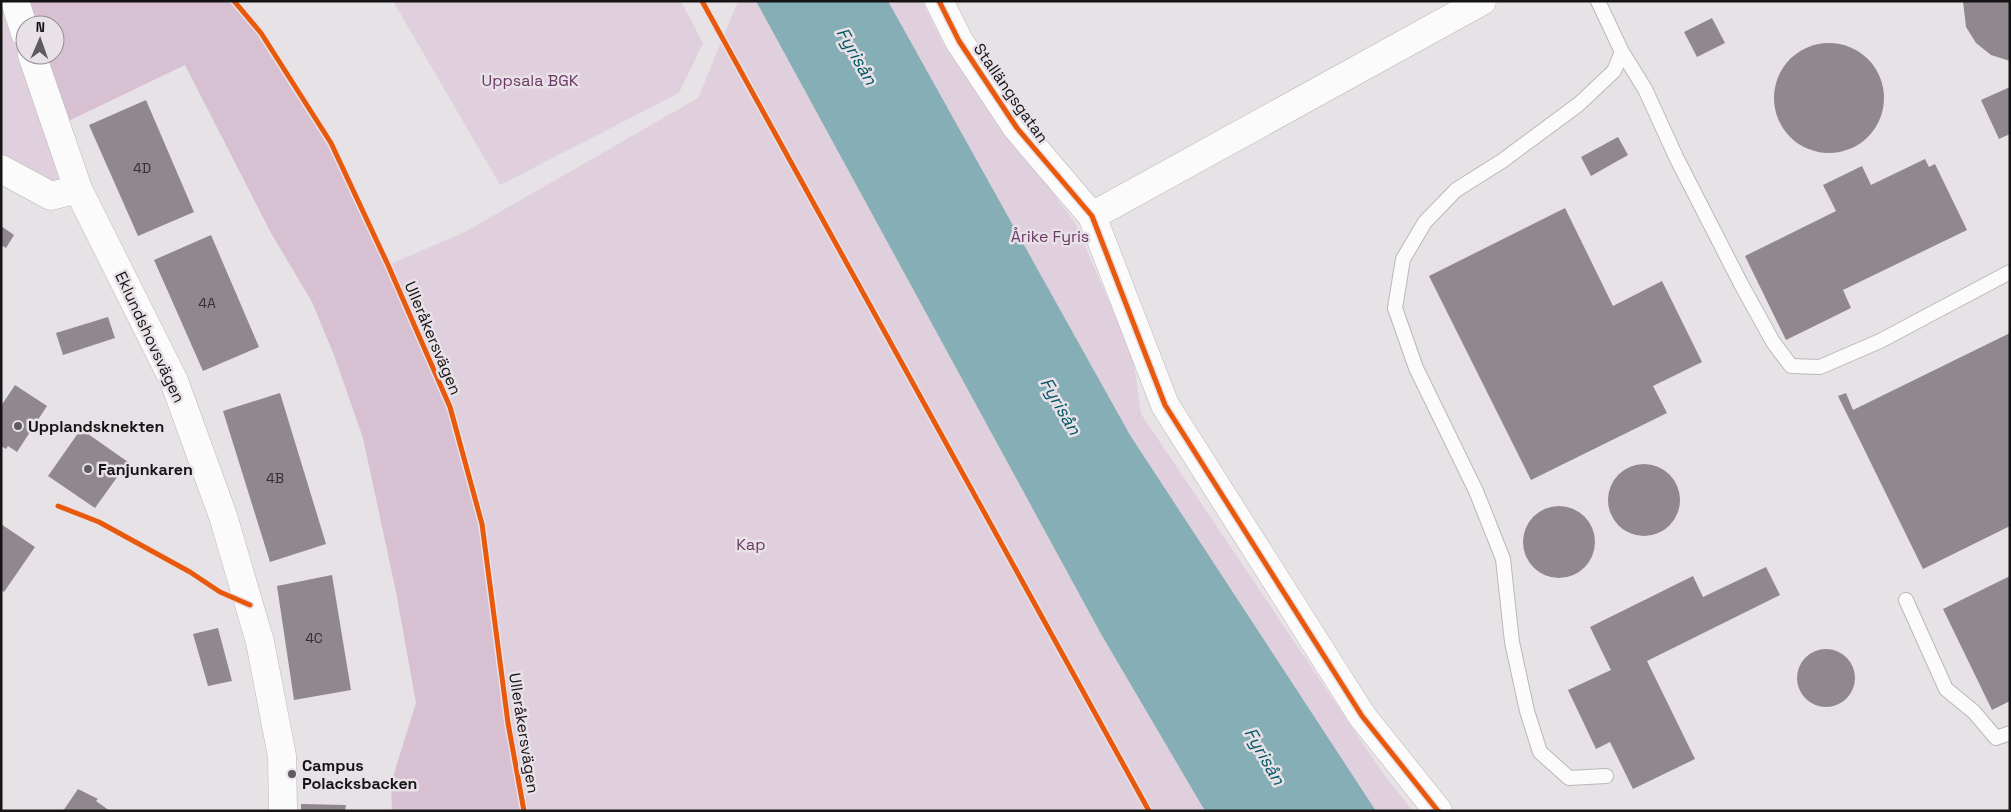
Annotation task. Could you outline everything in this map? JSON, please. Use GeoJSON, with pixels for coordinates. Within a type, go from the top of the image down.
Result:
{"type":"FeatureCollection","features":[{"type":"Feature","properties":{"kind":"street"},"geometry":{"type":"LineString","coordinates":[[15,1],[19,15]]}},
{"type":"Feature","properties":{"kind":"street","name":"Stallängsgatan"},"geometry":{"type":"LineString","coordinates":[[938,1],[959,41],[1017,128],[1092,216],[1164,406],[1362,716],[1438,811]]}},
{"type":"Feature","properties":{"kind":"street"},"geometry":{"type":"LineString","coordinates":[[1092,216],[1482,1]]}},
{"type":"Feature","properties":{"kind":"street","name":"Eklundshovsvägen"},"geometry":{"type":"LineString","coordinates":[[35,65],[78,189],[174,381],[223,516],[260,642],[282,756],[283,810]]}},
{"type":"Feature","properties":{"kind":"street"},"geometry":{"type":"LineString","coordinates":[[1,169],[51,196],[78,189]]}},
{"type":"Feature","properties":{"kind":"lane"},"geometry":{"type":"LineString","coordinates":[[1598,1],[1622,52],[1645,89],[1676,157],[1746,292],[1773,342],[1791,366],[1820,367],[1880,341],[2010,272]]}},
{"type":"Feature","properties":{"kind":"lane"},"geometry":{"type":"LineString","coordinates":[[1606,776],[1569,778],[1540,752],[1526,711],[1512,642],[1502,559],[1476,491],[1416,368],[1395,308],[1403,259],[1425,222],[1456,190],[1502,161],[1579,104],[1614,71],[1622,52]]}},
{"type":"Feature","properties":{"kind":"lane"},"geometry":{"type":"LineString","coordinates":[[1906,600],[1946,689],[1974,712],[1996,738],[2010,733]]}},
{"type":"Feature","properties":{"kind":"green space"},"geometry":{"type":"Polygon","coordinates":[[[1,1],[15,1],[20,15],[15,15],[15,65],[36,65],[78,189],[1,169],[1,1]]]}},
{"type":"Feature","properties":{"kind":"green space","name":"Uppsala BGK"},"geometry":{"type":"Polygon","coordinates":[[[393,1],[681,1],[703,43],[679,93],[500,185],[393,1]]]}},
{"type":"Feature","properties":{"kind":"green space","name":"Kap"},"geometry":{"type":"Polygon","coordinates":[[[738,1],[756,1],[1101,634],[1205,811],[524,811],[508,723],[482,524],[450,407],[388,265],[465,232],[698,98],[738,1]]]}},
{"type":"Feature","properties":{"kind":"green space","name":"Årike Fyris"},"geometry":{"type":"Polygon","coordinates":[[[888,1],[922,1],[944,45],[1075,223],[1133,357],[1141,414],[1384,775],[1413,811],[1376,811],[1130,435],[888,1]]]}},
{"type":"Feature","properties":{"kind":"shaded area"},"geometry":{"type":"Polygon","coordinates":[[[15,1],[234,1],[261,33],[331,143],[388,265],[450,407],[482,524],[508,722],[524,811],[392,811],[391,783],[416,703],[396,592],[363,438],[334,355],[312,302],[271,233],[185,65],[56,127],[35,65],[65,65],[65,15],[21,15],[15,1]]]}},
{"type":"Feature","properties":{"kind":"water","name":"Fyrisån"},"geometry":{"type":"Polygon","coordinates":[[[756,1],[888,1],[1130,435],[1376,811],[1205,811],[1101,634],[756,1]]]}},
{"type":"Feature","properties":{"kind":"building"},"geometry":{"type":"Polygon","coordinates":[[[1963,1],[2010,1],[2010,61],[1991,55],[1976,43],[1966,27],[1963,1]]]}},
{"type":"Feature","properties":{"kind":"building"},"geometry":{"type":"Polygon","coordinates":[[[1712,18],[1725,43],[1697,57],[1684,32],[1712,18]]]}},
{"type":"Feature","properties":{"kind":"building"},"geometry":{"type":"Polygon","coordinates":[[[1829,43],[1850,47],[1868,59],[1880,77],[1884,98],[1880,119],[1868,137],[1850,149],[1829,153],[1808,149],[1790,137],[1778,119],[1774,98],[1778,77],[1790,59],[1808,47],[1829,43]]]}},
{"type":"Feature","properties":{"kind":"building"},"geometry":{"type":"Polygon","coordinates":[[[2010,87],[2010,134],[1999,139],[1981,100],[2010,87]]]}},
{"type":"Feature","properties":{"kind":"building"},"geometry":{"type":"Polygon","coordinates":[[[146,100],[194,212],[138,236],[89,125],[146,100]]]}},
{"type":"Feature","properties":{"kind":"building"},"geometry":{"type":"Polygon","coordinates":[[[1618,137],[1628,155],[1591,176],[1581,157],[1618,137]]]}},
{"type":"Feature","properties":{"kind":"building"},"geometry":{"type":"Polygon","coordinates":[[[1925,159],[1929,167],[1935,164],[1967,230],[1843,290],[1851,308],[1786,340],[1745,256],[1836,211],[1823,185],[1862,166],[1871,185],[1925,159]]]}},
{"type":"Feature","properties":{"kind":"building"},"geometry":{"type":"Polygon","coordinates":[[[1565,208],[1613,306],[1662,281],[1702,362],[1653,386],[1667,413],[1531,480],[1429,276],[1565,208]]]}},
{"type":"Feature","properties":{"kind":"building"},"geometry":{"type":"Polygon","coordinates":[[[1,226],[14,235],[6,248],[1,245],[1,226]]]}},
{"type":"Feature","properties":{"kind":"building"},"geometry":{"type":"Polygon","coordinates":[[[211,235],[259,347],[203,371],[154,260],[211,235]]]}},
{"type":"Feature","properties":{"kind":"building"},"geometry":{"type":"Polygon","coordinates":[[[108,317],[115,338],[63,355],[56,333],[108,317]]]}},
{"type":"Feature","properties":{"kind":"building"},"geometry":{"type":"Polygon","coordinates":[[[2010,333],[2010,526],[1923,569],[1838,396],[1846,393],[1853,410],[2010,333]]]}},
{"type":"Feature","properties":{"kind":"building","name":"Upplandsknekten"},"geometry":{"type":"Polygon","coordinates":[[[15,385],[47,406],[17,452],[8,446],[6,449],[1,446],[1,406],[15,385]]]}},
{"type":"Feature","properties":{"kind":"building"},"geometry":{"type":"Polygon","coordinates":[[[280,393],[326,544],[270,562],[223,411],[280,393]]]}},
{"type":"Feature","properties":{"kind":"building","name":"Fanjunkaren"},"geometry":{"type":"Polygon","coordinates":[[[81,429],[128,462],[95,508],[48,476],[81,429]]]}},
{"type":"Feature","properties":{"kind":"building"},"geometry":{"type":"Polygon","coordinates":[[[1651,464],[1670,474],[1678,486],[1680,500],[1678,514],[1670,526],[1658,534],[1637,536],[1618,526],[1610,514],[1608,493],[1618,474],[1630,466],[1651,464]]]}},
{"type":"Feature","properties":{"kind":"building"},"geometry":{"type":"Polygon","coordinates":[[[1566,506],[1585,516],[1593,528],[1595,542],[1593,556],[1585,568],[1573,576],[1552,578],[1533,568],[1525,556],[1523,535],[1533,516],[1545,508],[1566,506]]]}},
{"type":"Feature","properties":{"kind":"building"},"geometry":{"type":"Polygon","coordinates":[[[1,524],[35,547],[4,592],[1,590],[1,524]]]}},
{"type":"Feature","properties":{"kind":"building"},"geometry":{"type":"Polygon","coordinates":[[[1766,567],[1780,595],[1647,661],[1695,759],[1633,789],[1610,742],[1596,749],[1568,690],[1611,670],[1590,627],[1693,576],[1703,597],[1766,567]]]}},
{"type":"Feature","properties":{"kind":"building"},"geometry":{"type":"Polygon","coordinates":[[[332,575],[351,690],[294,700],[277,586],[332,575]]]}},
{"type":"Feature","properties":{"kind":"building"},"geometry":{"type":"Polygon","coordinates":[[[2010,576],[2010,701],[1992,710],[1943,609],[2010,576]]]}},
{"type":"Feature","properties":{"kind":"building"},"geometry":{"type":"Polygon","coordinates":[[[218,628],[232,681],[208,686],[193,634],[218,628]]]}},
{"type":"Feature","properties":{"kind":"building"},"geometry":{"type":"Polygon","coordinates":[[[1820,649],[1832,649],[1847,657],[1855,672],[1855,684],[1847,699],[1832,707],[1820,707],[1805,699],[1797,684],[1797,672],[1805,657],[1820,649]]]}},
{"type":"Feature","properties":{"kind":"building"},"geometry":{"type":"Polygon","coordinates":[[[78,789],[98,799],[96,801],[110,811],[63,811],[78,789]]]}},
{"type":"Feature","properties":{"kind":"building"},"geometry":{"type":"Polygon","coordinates":[[[301,804],[346,805],[345,811],[301,811],[301,804]]]}},
{"type":"Feature","properties":{"kind":"cycle path","name":"Ulleråkersvägen"},"geometry":{"type":"LineString","coordinates":[[234,1],[261,33],[331,143],[388,265],[450,407],[482,524],[508,723],[524,811]]}},
{"type":"Feature","properties":{"kind":"cycle path"},"geometry":{"type":"LineString","coordinates":[[702,1],[1149,811]]}},
{"type":"Feature","properties":{"kind":"cycle path"},"geometry":{"type":"LineString","coordinates":[[939,1],[959,41],[1017,128],[1092,216],[1165,405],[1362,716],[1438,811]]}},
{"type":"Feature","properties":{"kind":"cycle path"},"geometry":{"type":"LineString","coordinates":[[58,506],[99,522],[190,572],[220,592],[250,605]]}},
{"type":"Feature","properties":{"kind":"place","name":"Upplandsknekten"},"geometry":{"type":"Point","coordinates":[18,426]}},
{"type":"Feature","properties":{"kind":"place","name":"Fanjunkaren"},"geometry":{"type":"Point","coordinates":[88,469]}},
{"type":"Feature","properties":{"kind":"place","name":"Campus Polacksbacken"},"geometry":{"type":"Point","coordinates":[292,774]}}]}
